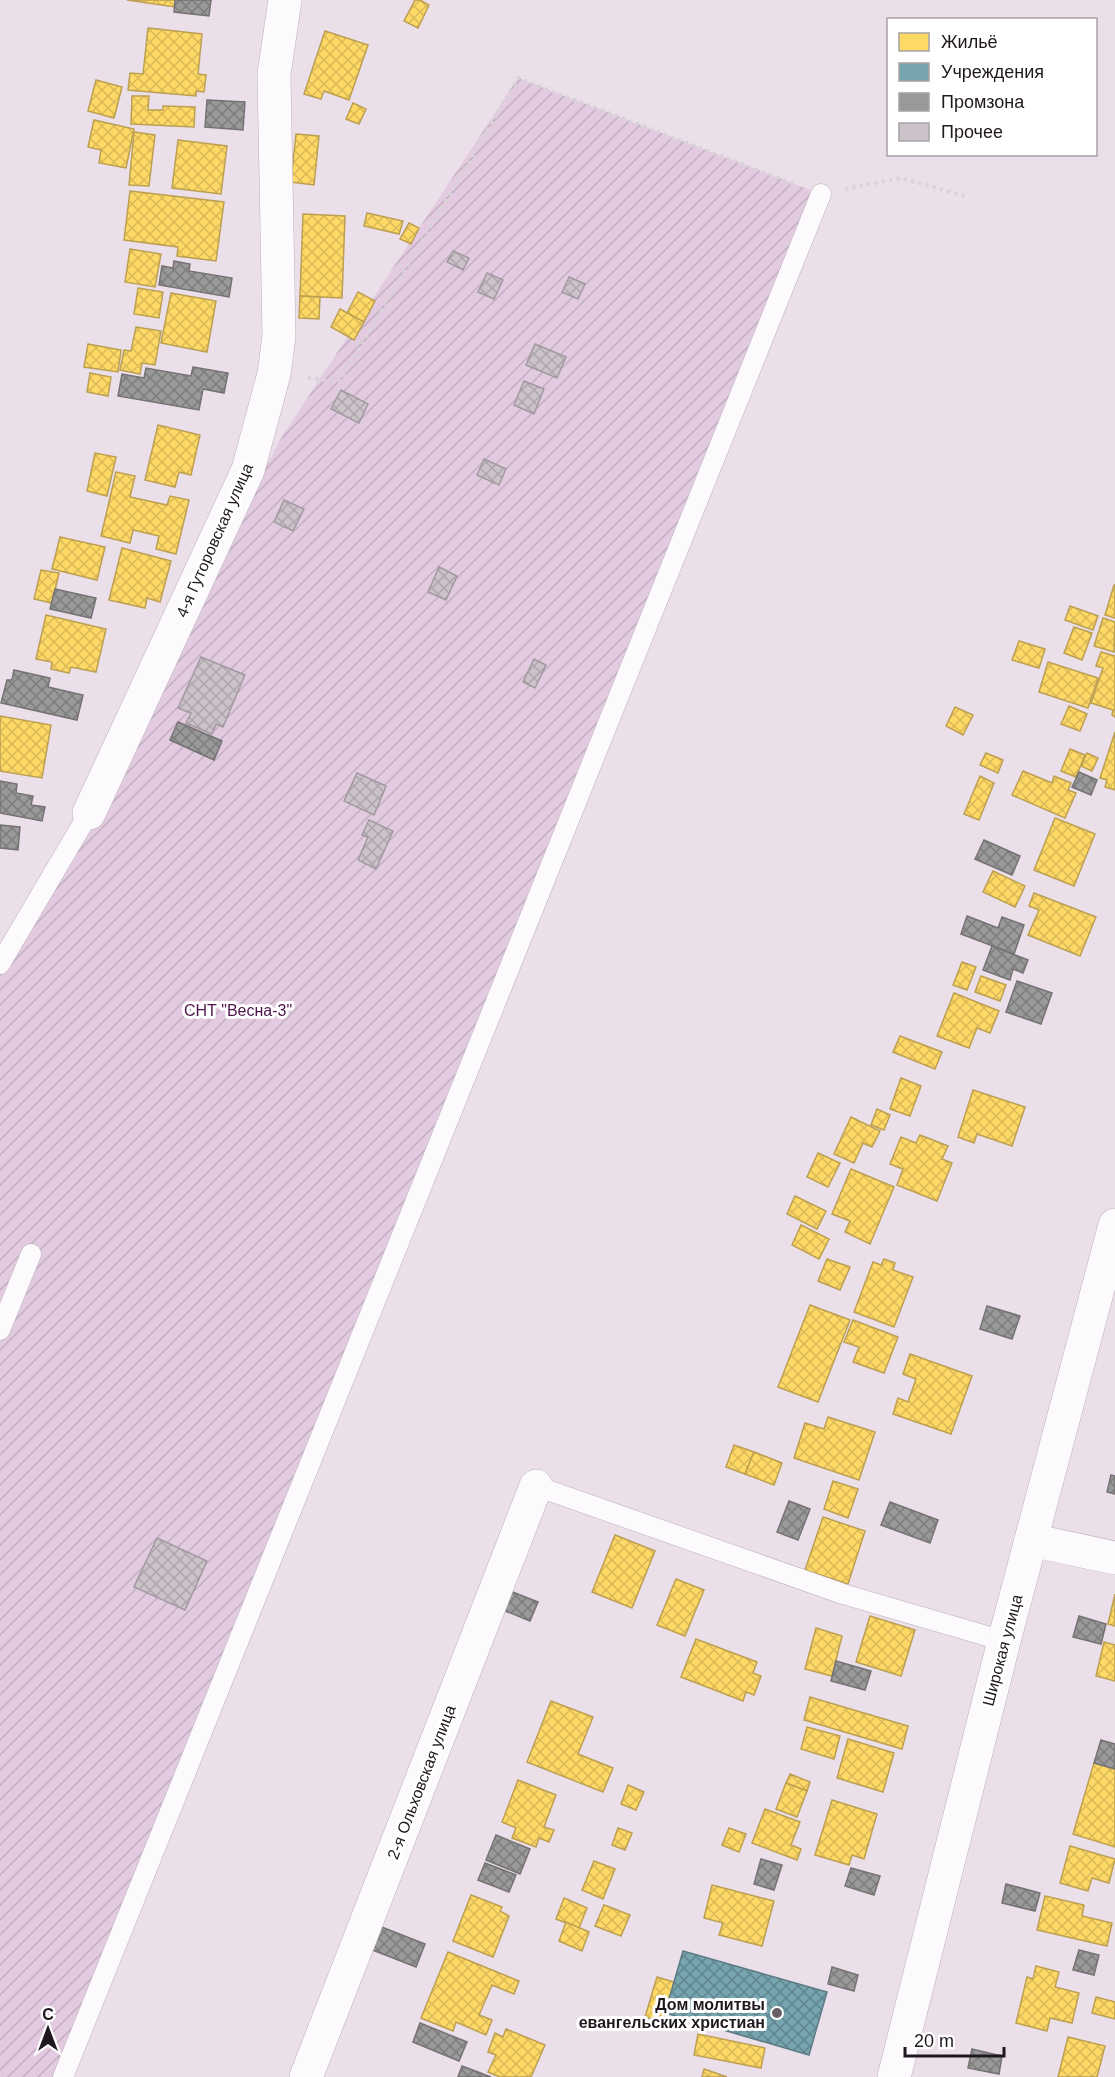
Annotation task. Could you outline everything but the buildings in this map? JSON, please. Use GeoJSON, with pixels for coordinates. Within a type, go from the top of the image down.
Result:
{"type":"FeatureCollection","features":[{"type":"Feature","properties":{"kind":"street","name":"4-я Гуторовская улица"},"geometry":{"type":"LineString","coordinates":[[89,813],[248,470],[274,374],[279,336],[274,74],[285,0]]}},
{"type":"Feature","properties":{"kind":"street","name":"Широкая улица"},"geometry":{"type":"LineString","coordinates":[[894,2077],[1004,1641],[1115,1225]]}},
{"type":"Feature","properties":{"kind":"street","name":"2-я Ольховская улица"},"geometry":{"type":"LineString","coordinates":[[306,2077],[536,1486]]}},
{"type":"Feature","properties":{"kind":"street"},"geometry":{"type":"LineString","coordinates":[[1031,1540],[1115,1558]]}},
{"type":"Feature","properties":{"kind":"lane"},"geometry":{"type":"LineString","coordinates":[[63,2077],[821,194]]}},
{"type":"Feature","properties":{"kind":"lane"},"geometry":{"type":"LineString","coordinates":[[0,964],[89,813]]}},
{"type":"Feature","properties":{"kind":"lane"},"geometry":{"type":"LineString","coordinates":[[0,1330],[31,1254]]}},
{"type":"Feature","properties":{"kind":"lane"},"geometry":{"type":"LineString","coordinates":[[536,1486],[843,1594],[1004,1641]]}},
{"type":"Feature","properties":{"kind":"path"},"geometry":{"type":"LineString","coordinates":[[274,374],[340,381],[518,78],[821,194],[901,178],[969,197]]}},
{"type":"Feature","properties":{"kind":"green space","name":"СНТ \"Весна-3\""},"geometry":{"type":"Polygon","coordinates":[[[518,78],[821,194],[63,2077],[0,2077],[0,945],[81,809],[283,435],[518,78]]]}},
{"type":"Feature","properties":{"kind":"place","name":"Дом молитвы евангельских христиан"},"geometry":{"type":"Point","coordinates":[777,2013]}}]}
